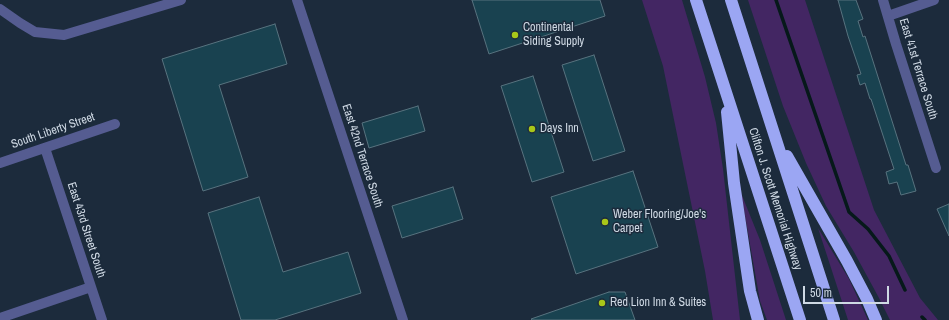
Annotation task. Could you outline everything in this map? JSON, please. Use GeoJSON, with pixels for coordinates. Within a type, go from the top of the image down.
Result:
{"type":"FeatureCollection","features":[{"type":"Feature","properties":{"kind":"highway"},"geometry":{"type":"LineString","coordinates":[[696,0],[724,86],[734,182],[750,291],[758,320]]}},
{"type":"Feature","properties":{"kind":"highway"},"geometry":{"type":"LineString","coordinates":[[731,0],[774,134],[847,261],[876,320]]}},
{"type":"Feature","properties":{"kind":"highway","name":"Clifton J. Scott Memorial Highway"},"geometry":{"type":"LineString","coordinates":[[724,86],[800,320]]}},
{"type":"Feature","properties":{"kind":"highway","name":"Clifton J. Scott Memorial Highway"},"geometry":{"type":"LineString","coordinates":[[774,134],[834,320]]}},
{"type":"Feature","properties":{"kind":"street"},"geometry":{"type":"LineString","coordinates":[[0,9],[35,32],[64,35],[182,0]]}},
{"type":"Feature","properties":{"kind":"street","name":"East 42nd Terrace South"},"geometry":{"type":"LineString","coordinates":[[297,0],[403,320]]}},
{"type":"Feature","properties":{"kind":"street","name":"East 41st Terrace South"},"geometry":{"type":"LineString","coordinates":[[883,0],[936,168]]}},
{"type":"Feature","properties":{"kind":"street"},"geometry":{"type":"LineString","coordinates":[[888,16],[934,0]]}},
{"type":"Feature","properties":{"kind":"street","name":"South Liberty Street"},"geometry":{"type":"LineString","coordinates":[[0,163],[114,124]]}},
{"type":"Feature","properties":{"kind":"street","name":"East 43rd Street South"},"geometry":{"type":"LineString","coordinates":[[45,148],[102,320]]}},
{"type":"Feature","properties":{"kind":"street"},"geometry":{"type":"LineString","coordinates":[[0,318],[91,287]]}},
{"type":"Feature","properties":{"kind":"shaded area"},"geometry":{"type":"Polygon","coordinates":[[[642,0],[682,0],[705,77],[716,123],[723,169],[740,320],[713,320],[705,271],[663,66],[642,0]]]}},
{"type":"Feature","properties":{"kind":"shaded area"},"geometry":{"type":"Polygon","coordinates":[[[748,0],[805,0],[874,210],[920,298],[938,320],[890,320],[854,252],[826,206],[806,163],[783,106],[748,0]]]}},
{"type":"Feature","properties":{"kind":"shaded area"},"geometry":{"type":"Polygon","coordinates":[[[741,193],[760,240],[786,320],[767,320],[760,301],[741,193]]]}},
{"type":"Feature","properties":{"kind":"shaded area"},"geometry":{"type":"Polygon","coordinates":[[[818,228],[849,279],[868,320],[848,320],[818,228]]]}},
{"type":"Feature","properties":{"kind":"building","name":"Continental Siding Supply"},"geometry":{"type":"Polygon","coordinates":[[[472,0],[600,0],[605,16],[489,54],[472,0]]]}},
{"type":"Feature","properties":{"kind":"building"},"geometry":{"type":"Polygon","coordinates":[[[838,0],[856,0],[863,19],[858,21],[863,37],[865,36],[906,165],[908,165],[916,191],[901,195],[897,182],[889,184],[886,172],[894,169],[865,83],[860,85],[857,75],[861,74],[838,0]]]}},
{"type":"Feature","properties":{"kind":"building"},"geometry":{"type":"Polygon","coordinates":[[[275,24],[287,64],[219,85],[248,177],[203,191],[162,59],[275,24]]]}},
{"type":"Feature","properties":{"kind":"building"},"geometry":{"type":"Polygon","coordinates":[[[594,55],[625,151],[593,161],[562,65],[594,55]]]}},
{"type":"Feature","properties":{"kind":"building","name":"Days Inn"},"geometry":{"type":"Polygon","coordinates":[[[533,76],[564,172],[532,182],[501,86],[533,76]]]}},
{"type":"Feature","properties":{"kind":"building"},"geometry":{"type":"Polygon","coordinates":[[[418,106],[425,131],[369,148],[362,123],[418,106]]]}},
{"type":"Feature","properties":{"kind":"building","name":"Weber Flooring/Joe's Carpet"},"geometry":{"type":"Polygon","coordinates":[[[633,171],[658,247],[576,274],[551,197],[633,171]]]}},
{"type":"Feature","properties":{"kind":"building"},"geometry":{"type":"Polygon","coordinates":[[[453,187],[463,219],[402,238],[392,206],[453,187]]]}},
{"type":"Feature","properties":{"kind":"building"},"geometry":{"type":"Polygon","coordinates":[[[259,197],[283,272],[348,252],[361,293],[275,320],[241,320],[208,213],[259,197]]]}},
{"type":"Feature","properties":{"kind":"building"},"geometry":{"type":"Polygon","coordinates":[[[949,204],[949,236],[937,209],[949,204]]]}},
{"type":"Feature","properties":{"kind":"building","name":"Red Lion Inn & Suites"},"geometry":{"type":"Polygon","coordinates":[[[609,292],[625,292],[635,320],[531,319],[609,292]]]}},
{"type":"Feature","properties":{"kind":"waterway"},"geometry":{"type":"LineString","coordinates":[[776,0],[849,212],[868,229],[889,256],[905,290]]}},
{"type":"Feature","properties":{"kind":"waterway"},"geometry":{"type":"LineString","coordinates":[[922,317],[925,320]]}},
{"type":"Feature","properties":{"kind":"place","name":"Continental Siding Supply"},"geometry":{"type":"Point","coordinates":[515,35]}},
{"type":"Feature","properties":{"kind":"place","name":"Days Inn"},"geometry":{"type":"Point","coordinates":[532,129]}},
{"type":"Feature","properties":{"kind":"place","name":"Weber Flooring/Joe's Carpet"},"geometry":{"type":"Point","coordinates":[605,222]}},
{"type":"Feature","properties":{"kind":"place","name":"Red Lion Inn & Suites"},"geometry":{"type":"Point","coordinates":[602,303]}}]}
